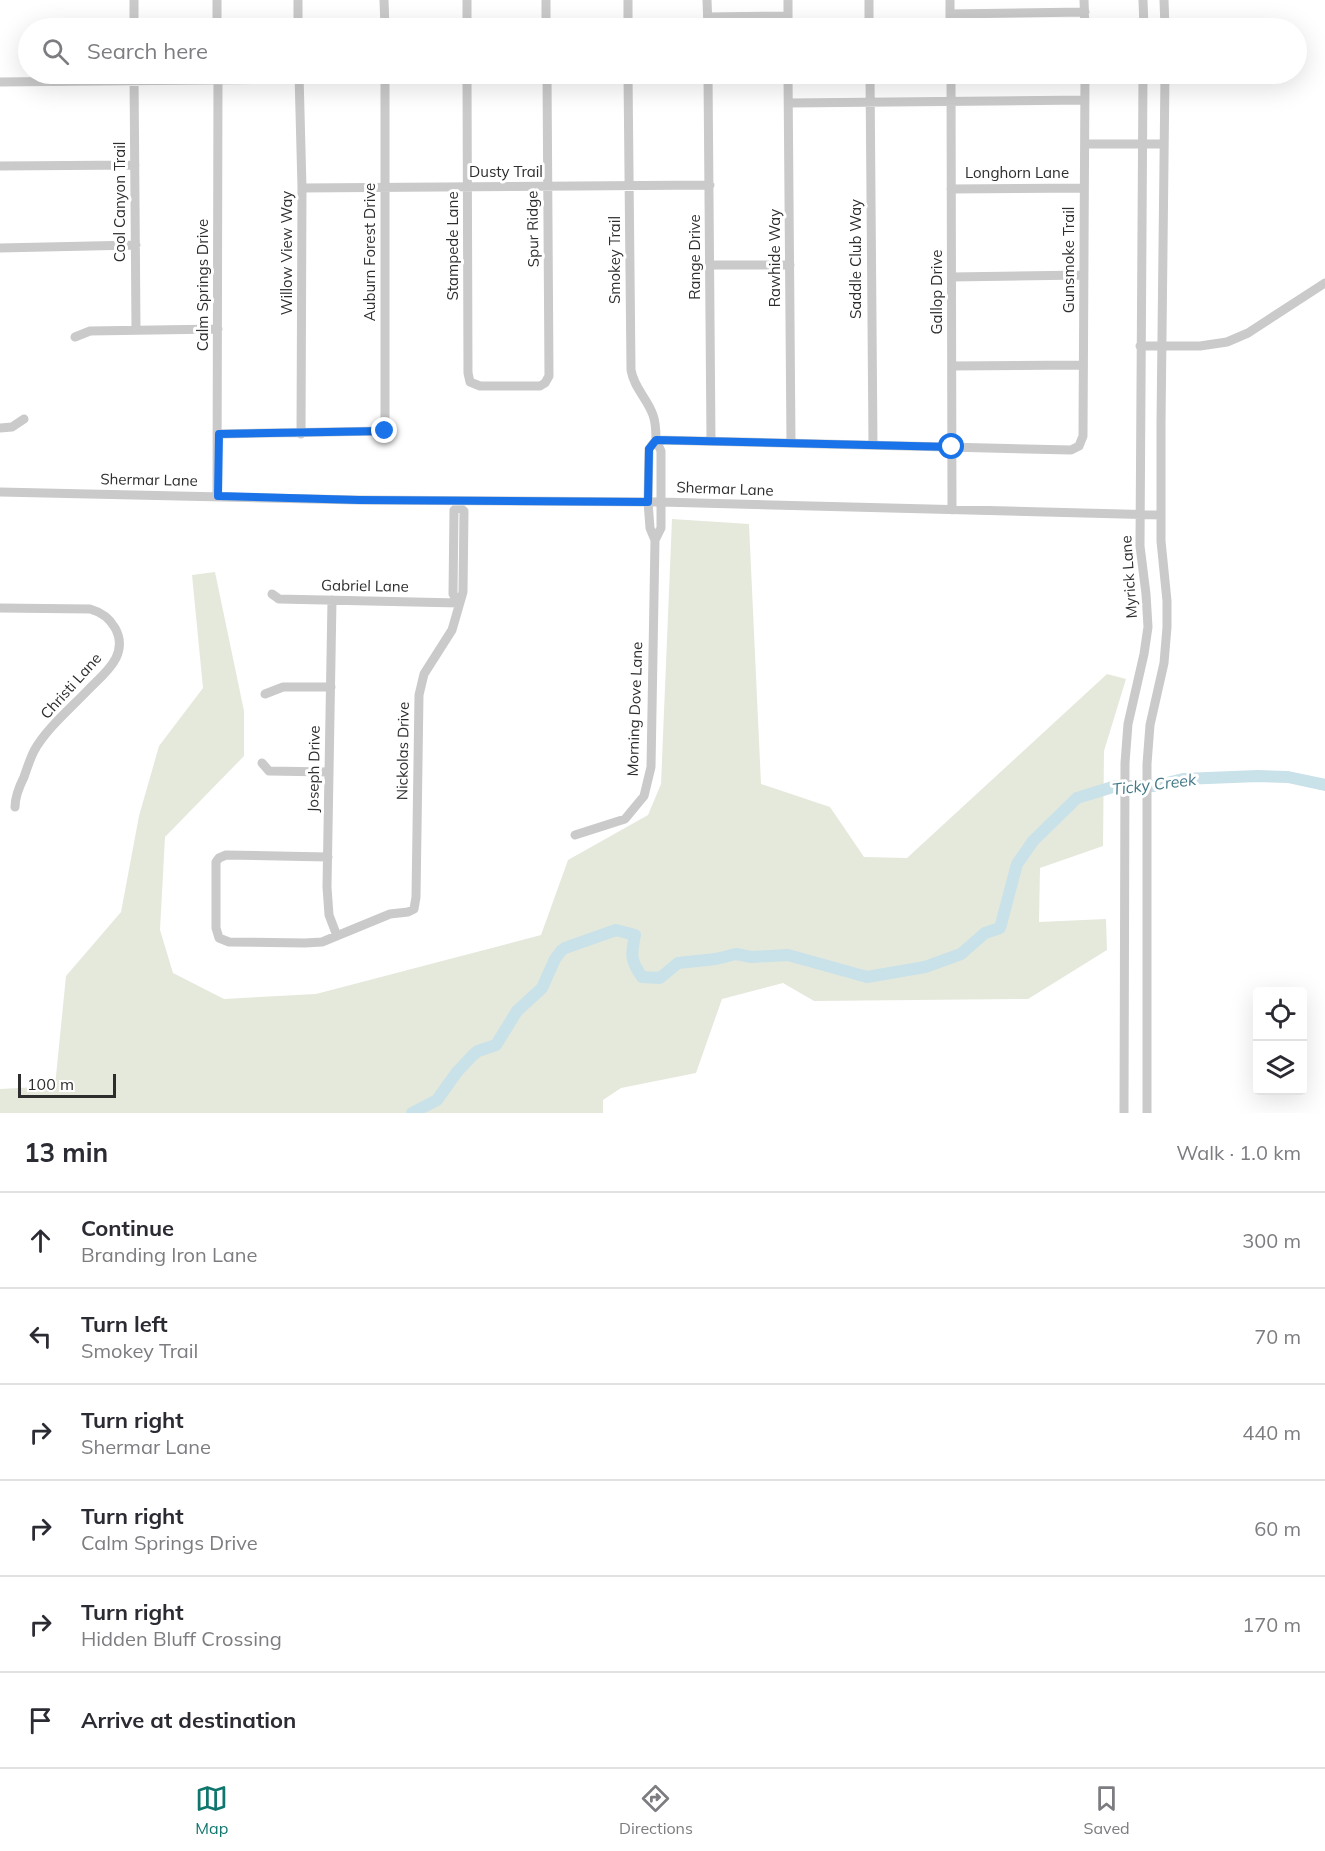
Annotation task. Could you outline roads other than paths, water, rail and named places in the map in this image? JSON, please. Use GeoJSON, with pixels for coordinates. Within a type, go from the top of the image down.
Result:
{"type":"FeatureCollection","features":[{"type":"Feature","properties":{"kind":"street"},"geometry":{"type":"LineString","coordinates":[[134,0],[134,18]]}},
{"type":"Feature","properties":{"kind":"street"},"geometry":{"type":"LineString","coordinates":[[217,0],[217,18]]}},
{"type":"Feature","properties":{"kind":"street"},"geometry":{"type":"LineString","coordinates":[[298,0],[298,18]]}},
{"type":"Feature","properties":{"kind":"street"},"geometry":{"type":"LineString","coordinates":[[384,0],[385,18]]}},
{"type":"Feature","properties":{"kind":"street"},"geometry":{"type":"LineString","coordinates":[[467,0],[467,18]]}},
{"type":"Feature","properties":{"kind":"street"},"geometry":{"type":"LineString","coordinates":[[546,0],[546,18]]}},
{"type":"Feature","properties":{"kind":"street"},"geometry":{"type":"LineString","coordinates":[[628,0],[628,18]]}},
{"type":"Feature","properties":{"kind":"street"},"geometry":{"type":"LineString","coordinates":[[707,0],[708,17],[788,16],[788,0]]}},
{"type":"Feature","properties":{"kind":"street"},"geometry":{"type":"LineString","coordinates":[[869,0],[869,18]]}},
{"type":"Feature","properties":{"kind":"street"},"geometry":{"type":"LineString","coordinates":[[950,0],[950,18]]}},
{"type":"Feature","properties":{"kind":"street"},"geometry":{"type":"LineString","coordinates":[[1084,0],[1085,18]]}},
{"type":"Feature","properties":{"kind":"street"},"geometry":{"type":"LineString","coordinates":[[1143,0],[1144,18]]}},
{"type":"Feature","properties":{"kind":"street"},"geometry":{"type":"LineString","coordinates":[[1164,0],[1165,18]]}},
{"type":"Feature","properties":{"kind":"street"},"geometry":{"type":"LineString","coordinates":[[950,14],[1085,12]]}},
{"type":"Feature","properties":{"kind":"street"},"geometry":{"type":"LineString","coordinates":[[0,82],[18,81]]}},
{"type":"Feature","properties":{"kind":"street","name":"Cool Canyon Trail"},"geometry":{"type":"LineString","coordinates":[[134,84],[136,329]]}},
{"type":"Feature","properties":{"kind":"street","name":"Calm Springs Drive"},"geometry":{"type":"LineString","coordinates":[[218,84],[218,496]]}},
{"type":"Feature","properties":{"kind":"street","name":"Willow View Way"},"geometry":{"type":"LineString","coordinates":[[299,84],[302,188],[301,434]]}},
{"type":"Feature","properties":{"kind":"street","name":"Auburn Forest Drive"},"geometry":{"type":"LineString","coordinates":[[301,434],[385,431],[385,84]]}},
{"type":"Feature","properties":{"kind":"street","name":"Stampede Lane"},"geometry":{"type":"LineString","coordinates":[[467,84],[468,373],[471,382]]}},
{"type":"Feature","properties":{"kind":"street","name":"Spur Ridge"},"geometry":{"type":"LineString","coordinates":[[471,382],[480,386],[535,386],[545,383],[549,376],[547,84]]}},
{"type":"Feature","properties":{"kind":"street","name":"Smokey Trail"},"geometry":{"type":"LineString","coordinates":[[628,84],[631,370],[638,390],[653,414],[656,440],[661,451],[661,502]]}},
{"type":"Feature","properties":{"kind":"street","name":"Range Drive"},"geometry":{"type":"LineString","coordinates":[[708,84],[711,441]]}},
{"type":"Feature","properties":{"kind":"street","name":"Rawhide Way"},"geometry":{"type":"LineString","coordinates":[[788,84],[791,443]]}},
{"type":"Feature","properties":{"kind":"street","name":"Saddle Club Way"},"geometry":{"type":"LineString","coordinates":[[870,84],[873,445]]}},
{"type":"Feature","properties":{"kind":"street","name":"Gallop Drive"},"geometry":{"type":"LineString","coordinates":[[951,84],[952,510]]}},
{"type":"Feature","properties":{"kind":"street","name":"Gunsmoke Trail"},"geometry":{"type":"LineString","coordinates":[[952,447],[1071,450],[1079,446],[1083,436],[1085,84]]}},
{"type":"Feature","properties":{"kind":"street","name":"Myrick Lane"},"geometry":{"type":"LineString","coordinates":[[1124,1113],[1125,763],[1128,724],[1148,627],[1140,546],[1143,84]]}},
{"type":"Feature","properties":{"kind":"street"},"geometry":{"type":"LineString","coordinates":[[1147,1113],[1147,764],[1150,725],[1164,663],[1167,627],[1161,515],[1165,84]]}},
{"type":"Feature","properties":{"kind":"street"},"geometry":{"type":"LineString","coordinates":[[789,103],[1085,100]]}},
{"type":"Feature","properties":{"kind":"street"},"geometry":{"type":"LineString","coordinates":[[1085,144],[1164,144]]}},
{"type":"Feature","properties":{"kind":"street"},"geometry":{"type":"LineString","coordinates":[[0,166],[135,165]]}},
{"type":"Feature","properties":{"kind":"street","name":"Dusty Trail"},"geometry":{"type":"LineString","coordinates":[[302,188],[710,185]]}},
{"type":"Feature","properties":{"kind":"street","name":"Longhorn Lane"},"geometry":{"type":"LineString","coordinates":[[951,189],[1084,188]]}},
{"type":"Feature","properties":{"kind":"street"},"geometry":{"type":"LineString","coordinates":[[0,248],[135,245]]}},
{"type":"Feature","properties":{"kind":"street"},"geometry":{"type":"LineString","coordinates":[[710,266],[790,265]]}},
{"type":"Feature","properties":{"kind":"street"},"geometry":{"type":"LineString","coordinates":[[952,277],[1084,275]]}},
{"type":"Feature","properties":{"kind":"street"},"geometry":{"type":"LineString","coordinates":[[1140,346],[1209,346],[1235,339],[1325,283]]}},
{"type":"Feature","properties":{"kind":"street"},"geometry":{"type":"LineString","coordinates":[[75,337],[90,331],[218,329]]}},
{"type":"Feature","properties":{"kind":"street"},"geometry":{"type":"LineString","coordinates":[[952,366],[1083,365]]}},
{"type":"Feature","properties":{"kind":"street"},"geometry":{"type":"LineString","coordinates":[[0,428],[12,426],[24,419]]}},
{"type":"Feature","properties":{"kind":"street"},"geometry":{"type":"LineString","coordinates":[[219,434],[301,434]]}},
{"type":"Feature","properties":{"kind":"street"},"geometry":{"type":"LineString","coordinates":[[656,440],[952,447]]}},
{"type":"Feature","properties":{"kind":"street","name":"Smokey Trail"},"geometry":{"type":"LineString","coordinates":[[648,502],[649,449],[656,440]]}},
{"type":"Feature","properties":{"kind":"street","name":"Shermar Lane"},"geometry":{"type":"LineString","coordinates":[[0,492],[460,504],[661,502],[1161,515]]}},
{"type":"Feature","properties":{"kind":"street","name":"Morning Dove Lane"},"geometry":{"type":"LineString","coordinates":[[575,835],[625,819],[644,796],[651,767],[655,540],[650,528],[648,502]]}},
{"type":"Feature","properties":{"kind":"street","name":"Morning Dove Lane"},"geometry":{"type":"LineString","coordinates":[[655,540],[661,528],[661,502]]}},
{"type":"Feature","properties":{"kind":"street","name":"Nickolas Drive"},"geometry":{"type":"LineString","coordinates":[[337,936],[390,914],[414,909],[419,695],[424,674],[452,630],[459,603],[453,594],[454,510],[460,504]]}},
{"type":"Feature","properties":{"kind":"street","name":"Gabriel Lane"},"geometry":{"type":"LineString","coordinates":[[272,594],[279,599],[459,603]]}},
{"type":"Feature","properties":{"kind":"street","name":"Joseph Drive"},"geometry":{"type":"LineString","coordinates":[[332,600],[328,857],[329,915],[337,936]]}},
{"type":"Feature","properties":{"kind":"street","name":"Christi Lane"},"geometry":{"type":"LineString","coordinates":[[0,608],[98,611],[114,624],[119,638],[118,653],[111,666],[60,719],[34,751],[15,797],[15,807]]}},
{"type":"Feature","properties":{"kind":"street"},"geometry":{"type":"LineString","coordinates":[[266,694],[283,687],[331,687]]}},
{"type":"Feature","properties":{"kind":"street"},"geometry":{"type":"LineString","coordinates":[[262,763],[269,771],[329,772]]}},
{"type":"Feature","properties":{"kind":"street"},"geometry":{"type":"LineString","coordinates":[[328,857],[226,855],[219,858],[216,862],[216,928],[219,938],[229,942],[305,943],[322,942],[337,936]]}},
{"type":"Feature","properties":{"kind":"waterway","name":"Ticky Creek"},"geometry":{"type":"LineString","coordinates":[[412,1113],[437,1100],[457,1072],[473,1055],[496,1045],[517,1011],[542,988],[555,959],[565,948],[616,930],[635,935],[632,957],[638,971],[642,977],[660,978],[678,963],[716,959],[736,954],[751,957],[788,955],[867,977],[925,967],[961,954],[985,933],[1000,928],[1017,864],[1033,841],[1077,798],[1116,786],[1155,786],[1183,779],[1288,777],[1325,785]]}}]}
